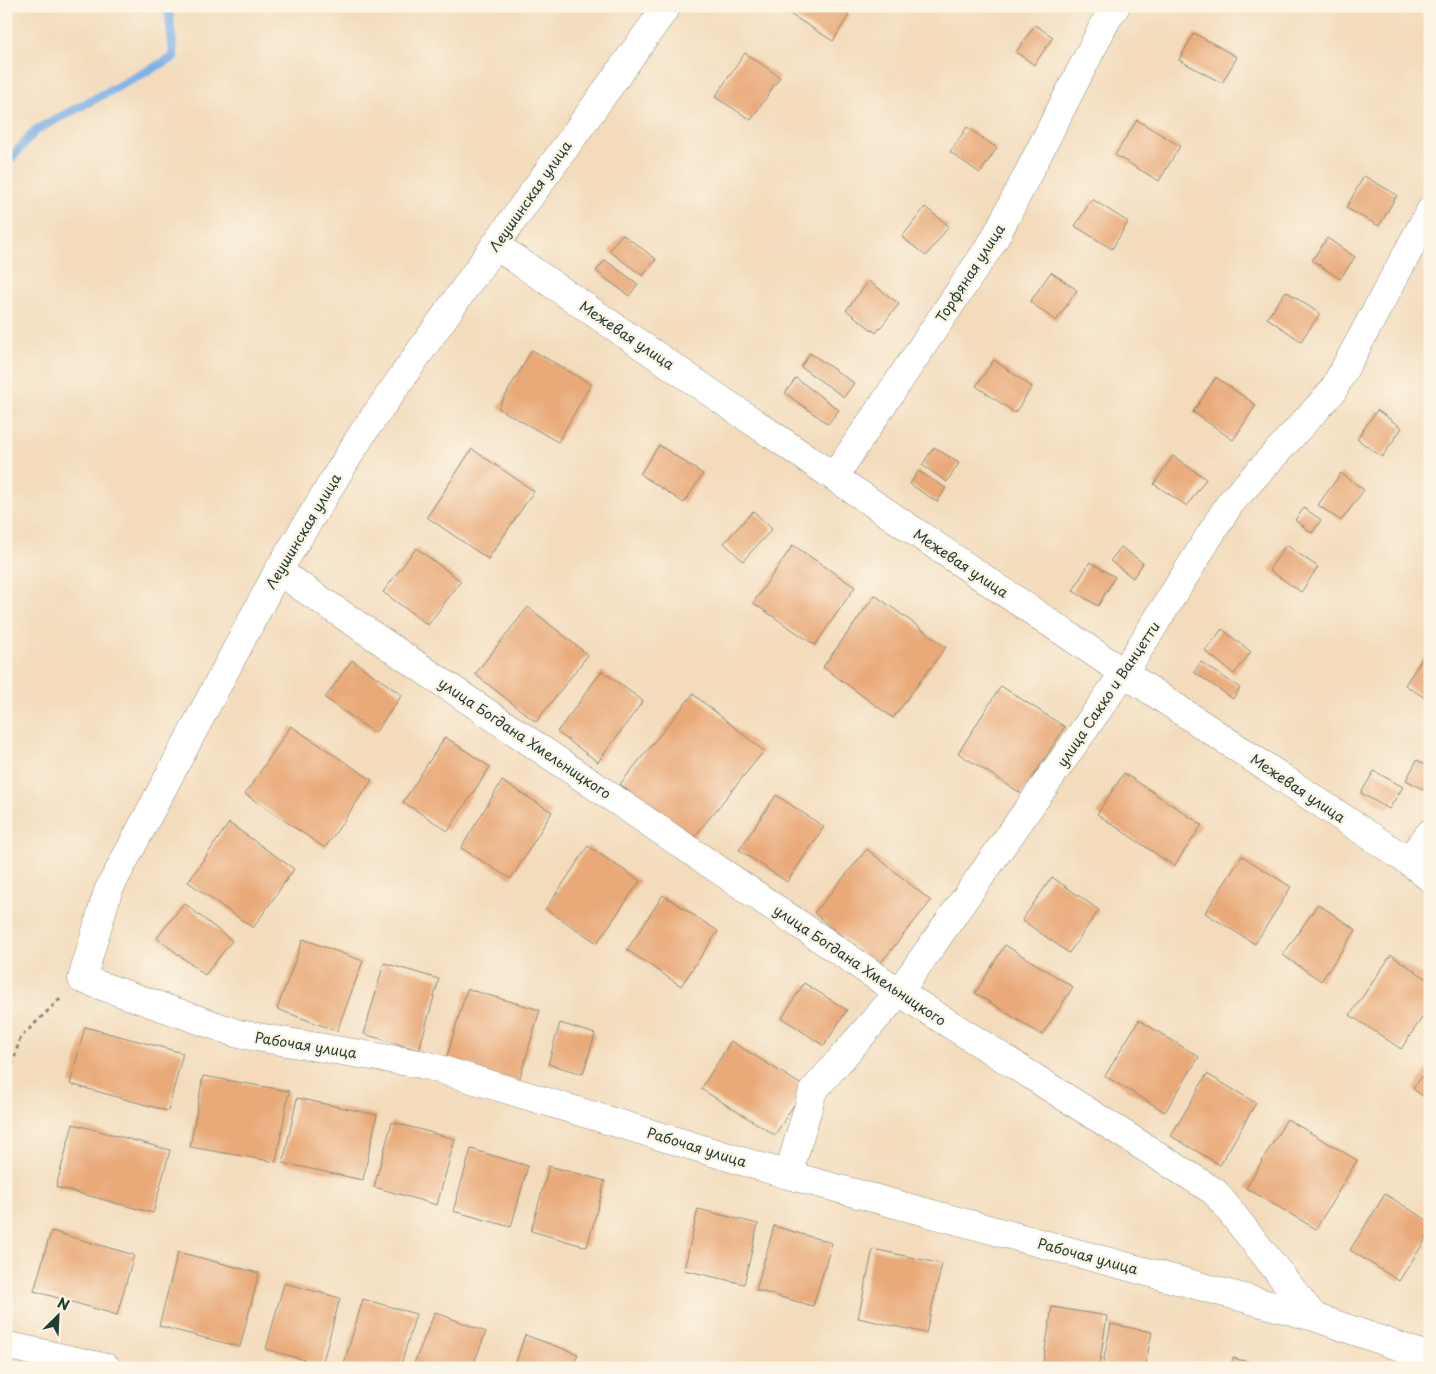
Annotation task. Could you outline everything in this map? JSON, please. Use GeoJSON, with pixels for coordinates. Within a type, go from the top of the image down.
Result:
{"type":"FeatureCollection","features":[{"type":"Feature","properties":{"kind":"street","name":"Леушинская улица"},"geometry":{"type":"LineString","coordinates":[[82,979],[108,891],[278,571],[362,434],[667,6]]}},
{"type":"Feature","properties":{"kind":"street","name":"Торфяная улица"},"geometry":{"type":"LineString","coordinates":[[834,477],[994,240],[1106,19],[1116,6]]}},
{"type":"Feature","properties":{"kind":"street","name":"улица Сакко и Ванцетти"},"geometry":{"type":"LineString","coordinates":[[788,1175],[813,1091],[899,992],[1124,673],[1230,503],[1332,392],[1430,211]]}},
{"type":"Feature","properties":{"kind":"street","name":"Межевая улица"},"geometry":{"type":"LineString","coordinates":[[495,245],[834,477],[1124,673],[1408,861],[1430,878]]}},
{"type":"Feature","properties":{"kind":"street","name":"улица Богдана Хмельницкого"},"geometry":{"type":"LineString","coordinates":[[278,571],[899,992],[1216,1192],[1314,1317]]}},
{"type":"Feature","properties":{"kind":"street"},"geometry":{"type":"LineString","coordinates":[[1408,861],[1430,833]]}},
{"type":"Feature","properties":{"kind":"street","name":"Рабочая улица"},"geometry":{"type":"LineString","coordinates":[[82,979],[239,1034],[426,1065],[788,1175],[1314,1317]]}},
{"type":"Feature","properties":{"kind":"street"},"geometry":{"type":"LineString","coordinates":[[1314,1317],[1430,1357]]}},
{"type":"Feature","properties":{"kind":"street"},"geometry":{"type":"LineString","coordinates":[[14,1347],[107,1368]]}},
{"type":"Feature","properties":{"kind":"path"},"geometry":{"type":"LineString","coordinates":[[6,1088],[20,1038],[82,979]]}},
{"type":"Feature","properties":{"kind":"building"},"geometry":{"type":"Polygon","coordinates":[[[777,6],[834,6],[849,15],[833,41],[777,6]]]}},
{"type":"Feature","properties":{"kind":"building"},"geometry":{"type":"Polygon","coordinates":[[[1035,25],[1053,37],[1034,65],[1016,52],[1035,25]]]}},
{"type":"Feature","properties":{"kind":"building"},"geometry":{"type":"Polygon","coordinates":[[[1194,33],[1237,57],[1222,83],[1179,60],[1194,33]]]}},
{"type":"Feature","properties":{"kind":"building"},"geometry":{"type":"Polygon","coordinates":[[[745,53],[780,77],[751,120],[715,97],[745,53]]]}},
{"type":"Feature","properties":{"kind":"building"},"geometry":{"type":"Polygon","coordinates":[[[1137,120],[1180,146],[1159,181],[1115,155],[1137,120]]]}},
{"type":"Feature","properties":{"kind":"building"},"geometry":{"type":"Polygon","coordinates":[[[967,127],[997,148],[980,173],[950,152],[967,127]]]}},
{"type":"Feature","properties":{"kind":"building"},"geometry":{"type":"Polygon","coordinates":[[[1364,176],[1397,195],[1379,226],[1346,208],[1364,176]]]}},
{"type":"Feature","properties":{"kind":"building"},"geometry":{"type":"Polygon","coordinates":[[[1092,199],[1128,222],[1112,249],[1075,226],[1092,199]]]}},
{"type":"Feature","properties":{"kind":"building"},"geometry":{"type":"Polygon","coordinates":[[[925,207],[949,226],[926,256],[902,237],[925,207]]]}},
{"type":"Feature","properties":{"kind":"building"},"geometry":{"type":"Polygon","coordinates":[[[622,234],[656,259],[643,276],[609,251],[622,234]]]}},
{"type":"Feature","properties":{"kind":"building"},"geometry":{"type":"Polygon","coordinates":[[[1327,238],[1355,257],[1340,279],[1312,260],[1327,238]]]}},
{"type":"Feature","properties":{"kind":"building"},"geometry":{"type":"Polygon","coordinates":[[[605,260],[638,284],[629,296],[596,271],[605,260]]]}},
{"type":"Feature","properties":{"kind":"building"},"geometry":{"type":"Polygon","coordinates":[[[1051,272],[1077,290],[1056,321],[1030,302],[1051,272]]]}},
{"type":"Feature","properties":{"kind":"building"},"geometry":{"type":"Polygon","coordinates":[[[869,281],[899,304],[876,333],[846,310],[869,281]]]}},
{"type":"Feature","properties":{"kind":"building"},"geometry":{"type":"Polygon","coordinates":[[[1286,291],[1320,314],[1301,341],[1267,318],[1286,291]]]}},
{"type":"Feature","properties":{"kind":"building"},"geometry":{"type":"Polygon","coordinates":[[[532,350],[591,384],[558,442],[498,408],[532,350]]]}},
{"type":"Feature","properties":{"kind":"building"},"geometry":{"type":"Polygon","coordinates":[[[810,353],[854,383],[844,397],[801,367],[810,353]]]}},
{"type":"Feature","properties":{"kind":"building"},"geometry":{"type":"Polygon","coordinates":[[[994,360],[1032,387],[1015,413],[976,386],[994,360]]]}},
{"type":"Feature","properties":{"kind":"building"},"geometry":{"type":"Polygon","coordinates":[[[1216,377],[1256,405],[1233,440],[1193,412],[1216,377]]]}},
{"type":"Feature","properties":{"kind":"building"},"geometry":{"type":"Polygon","coordinates":[[[796,378],[839,410],[828,424],[785,393],[796,378]]]}},
{"type":"Feature","properties":{"kind":"building"},"geometry":{"type":"Polygon","coordinates":[[[1377,410],[1402,428],[1382,457],[1357,439],[1377,410]]]}},
{"type":"Feature","properties":{"kind":"building"},"geometry":{"type":"Polygon","coordinates":[[[659,445],[703,474],[684,503],[640,474],[659,445]]]}},
{"type":"Feature","properties":{"kind":"building"},"geometry":{"type":"Polygon","coordinates":[[[934,447],[959,463],[947,482],[922,465],[934,447]]]}},
{"type":"Feature","properties":{"kind":"building"},"geometry":{"type":"Polygon","coordinates":[[[472,449],[534,491],[488,559],[427,517],[472,449]]]}},
{"type":"Feature","properties":{"kind":"building"},"geometry":{"type":"Polygon","coordinates":[[[1173,456],[1206,479],[1187,506],[1154,484],[1173,456]]]}},
{"type":"Feature","properties":{"kind":"building"},"geometry":{"type":"Polygon","coordinates":[[[918,471],[946,488],[937,502],[910,484],[918,471]]]}},
{"type":"Feature","properties":{"kind":"building"},"geometry":{"type":"Polygon","coordinates":[[[1341,473],[1364,490],[1341,521],[1318,505],[1341,473]]]}},
{"type":"Feature","properties":{"kind":"building"},"geometry":{"type":"Polygon","coordinates":[[[1304,508],[1321,520],[1312,533],[1295,520],[1304,508]]]}},
{"type":"Feature","properties":{"kind":"building"},"geometry":{"type":"Polygon","coordinates":[[[753,511],[772,529],[743,561],[724,543],[753,511]]]}},
{"type":"Feature","properties":{"kind":"building"},"geometry":{"type":"Polygon","coordinates":[[[793,545],[855,587],[815,645],[753,603],[793,545]]]}},
{"type":"Feature","properties":{"kind":"building"},"geometry":{"type":"Polygon","coordinates":[[[1286,545],[1318,567],[1301,592],[1269,570],[1286,545]]]}},
{"type":"Feature","properties":{"kind":"building"},"geometry":{"type":"Polygon","coordinates":[[[1121,547],[1143,563],[1133,578],[1110,561],[1121,547]]]}},
{"type":"Feature","properties":{"kind":"building"},"geometry":{"type":"Polygon","coordinates":[[[416,548],[461,581],[428,625],[383,592],[416,548]]]}},
{"type":"Feature","properties":{"kind":"building"},"geometry":{"type":"Polygon","coordinates":[[[1090,562],[1115,577],[1098,606],[1073,591],[1090,562]]]}},
{"type":"Feature","properties":{"kind":"building"},"geometry":{"type":"Polygon","coordinates":[[[875,595],[946,647],[893,718],[823,667],[875,595]]]}},
{"type":"Feature","properties":{"kind":"building"},"geometry":{"type":"Polygon","coordinates":[[[528,607],[588,655],[536,722],[475,674],[528,607]]]}},
{"type":"Feature","properties":{"kind":"building"},"geometry":{"type":"Polygon","coordinates":[[[1222,629],[1251,652],[1234,674],[1205,651],[1222,629]]]}},
{"type":"Feature","properties":{"kind":"building"},"geometry":{"type":"Polygon","coordinates":[[[1423,657],[1430,661],[1430,701],[1405,685],[1423,657]]]}},
{"type":"Feature","properties":{"kind":"building"},"geometry":{"type":"Polygon","coordinates":[[[352,660],[402,695],[375,733],[325,698],[352,660]]]}},
{"type":"Feature","properties":{"kind":"building"},"geometry":{"type":"Polygon","coordinates":[[[1201,662],[1240,688],[1233,699],[1194,672],[1201,662]]]}},
{"type":"Feature","properties":{"kind":"building"},"geometry":{"type":"Polygon","coordinates":[[[602,671],[643,701],[598,762],[557,732],[602,671]]]}},
{"type":"Feature","properties":{"kind":"building"},"geometry":{"type":"Polygon","coordinates":[[[1001,686],[1065,727],[1022,794],[958,753],[1001,686]]]}},
{"type":"Feature","properties":{"kind":"building"},"geometry":{"type":"Polygon","coordinates":[[[693,694],[764,751],[690,842],[620,784],[693,694]]]}},
{"type":"Feature","properties":{"kind":"building"},"geometry":{"type":"Polygon","coordinates":[[[291,726],[372,780],[325,848],[245,794],[291,726]]]}},
{"type":"Feature","properties":{"kind":"building"},"geometry":{"type":"Polygon","coordinates":[[[445,737],[490,767],[448,831],[403,802],[445,737]]]}},
{"type":"Feature","properties":{"kind":"building"},"geometry":{"type":"Polygon","coordinates":[[[1417,760],[1430,767],[1430,788],[1428,792],[1406,780],[1417,760]]]}},
{"type":"Feature","properties":{"kind":"building"},"geometry":{"type":"Polygon","coordinates":[[[1374,771],[1403,787],[1389,809],[1361,793],[1374,771]]]}},
{"type":"Feature","properties":{"kind":"building"},"geometry":{"type":"Polygon","coordinates":[[[1124,773],[1202,825],[1174,866],[1097,814],[1124,773]]]}},
{"type":"Feature","properties":{"kind":"building"},"geometry":{"type":"Polygon","coordinates":[[[502,781],[552,812],[511,879],[461,848],[502,781]]]}},
{"type":"Feature","properties":{"kind":"building"},"geometry":{"type":"Polygon","coordinates":[[[776,795],[824,827],[787,882],[739,850],[776,795]]]}},
{"type":"Feature","properties":{"kind":"building"},"geometry":{"type":"Polygon","coordinates":[[[229,823],[294,869],[253,928],[188,882],[229,823]]]}},
{"type":"Feature","properties":{"kind":"building"},"geometry":{"type":"Polygon","coordinates":[[[588,846],[640,881],[597,943],[546,909],[588,846]]]}},
{"type":"Feature","properties":{"kind":"building"},"geometry":{"type":"Polygon","coordinates":[[[867,849],[931,901],[878,966],[814,913],[867,849]]]}},
{"type":"Feature","properties":{"kind":"building"},"geometry":{"type":"Polygon","coordinates":[[[1242,856],[1291,887],[1255,944],[1205,913],[1242,856]]]}},
{"type":"Feature","properties":{"kind":"building"},"geometry":{"type":"Polygon","coordinates":[[[1052,877],[1099,910],[1069,953],[1022,920],[1052,877]]]}},
{"type":"Feature","properties":{"kind":"building"},"geometry":{"type":"Polygon","coordinates":[[[663,895],[718,931],[681,986],[627,950],[663,895]]]}},
{"type":"Feature","properties":{"kind":"building"},"geometry":{"type":"Polygon","coordinates":[[[184,903],[232,941],[205,975],[157,938],[184,903]]]}},
{"type":"Feature","properties":{"kind":"building"},"geometry":{"type":"Polygon","coordinates":[[[1318,904],[1356,930],[1321,981],[1283,955],[1318,904]]]}},
{"type":"Feature","properties":{"kind":"building"},"geometry":{"type":"Polygon","coordinates":[[[303,939],[363,961],[337,1031],[277,1009],[303,939]]]}},
{"type":"Feature","properties":{"kind":"building"},"geometry":{"type":"Polygon","coordinates":[[[1005,945],[1073,987],[1042,1035],[975,993],[1005,945]]]}},
{"type":"Feature","properties":{"kind":"building"},"geometry":{"type":"Polygon","coordinates":[[[1391,955],[1430,981],[1430,1006],[1401,1049],[1350,1015],[1391,955]]]}},
{"type":"Feature","properties":{"kind":"building"},"geometry":{"type":"Polygon","coordinates":[[[384,963],[439,979],[419,1050],[364,1034],[384,963]]]}},
{"type":"Feature","properties":{"kind":"building"},"geometry":{"type":"Polygon","coordinates":[[[804,983],[847,1010],[824,1046],[782,1018],[804,983]]]}},
{"type":"Feature","properties":{"kind":"building"},"geometry":{"type":"Polygon","coordinates":[[[467,989],[540,1010],[518,1084],[445,1063],[467,989]]]}},
{"type":"Feature","properties":{"kind":"building"},"geometry":{"type":"Polygon","coordinates":[[[1139,1020],[1199,1057],[1165,1112],[1105,1076],[1139,1020]]]}},
{"type":"Feature","properties":{"kind":"building"},"geometry":{"type":"Polygon","coordinates":[[[560,1023],[595,1034],[583,1074],[548,1064],[560,1023]]]}},
{"type":"Feature","properties":{"kind":"building"},"geometry":{"type":"Polygon","coordinates":[[[85,1027],[183,1053],[168,1111],[70,1084],[85,1027]]]}},
{"type":"Feature","properties":{"kind":"building"},"geometry":{"type":"Polygon","coordinates":[[[731,1041],[805,1087],[775,1135],[701,1089],[731,1041]]]}},
{"type":"Feature","properties":{"kind":"building"},"geometry":{"type":"Polygon","coordinates":[[[1430,1065],[1430,1101],[1413,1089],[1430,1065]]]}},
{"type":"Feature","properties":{"kind":"building"},"geometry":{"type":"Polygon","coordinates":[[[1207,1074],[1256,1103],[1220,1165],[1171,1136],[1207,1074]]]}},
{"type":"Feature","properties":{"kind":"building"},"geometry":{"type":"Polygon","coordinates":[[[203,1076],[289,1091],[276,1162],[190,1147],[203,1076]]]}},
{"type":"Feature","properties":{"kind":"building"},"geometry":{"type":"Polygon","coordinates":[[[297,1098],[377,1115],[363,1180],[283,1163],[297,1098]]]}},
{"type":"Feature","properties":{"kind":"building"},"geometry":{"type":"Polygon","coordinates":[[[1287,1119],[1357,1160],[1316,1229],[1246,1188],[1287,1119]]]}},
{"type":"Feature","properties":{"kind":"building"},"geometry":{"type":"Polygon","coordinates":[[[392,1122],[455,1139],[437,1205],[374,1187],[392,1122]]]}},
{"type":"Feature","properties":{"kind":"building"},"geometry":{"type":"Polygon","coordinates":[[[73,1124],[170,1150],[153,1213],[56,1187],[73,1124]]]}},
{"type":"Feature","properties":{"kind":"building"},"geometry":{"type":"Polygon","coordinates":[[[471,1149],[528,1166],[511,1227],[453,1211],[471,1149]]]}},
{"type":"Feature","properties":{"kind":"building"},"geometry":{"type":"Polygon","coordinates":[[[549,1166],[605,1181],[587,1247],[531,1231],[549,1166]]]}},
{"type":"Feature","properties":{"kind":"building"},"geometry":{"type":"Polygon","coordinates":[[[1385,1194],[1430,1222],[1430,1233],[1399,1281],[1350,1250],[1385,1194]]]}},
{"type":"Feature","properties":{"kind":"building"},"geometry":{"type":"Polygon","coordinates":[[[698,1209],[758,1224],[744,1284],[684,1270],[698,1209]]]}},
{"type":"Feature","properties":{"kind":"building"},"geometry":{"type":"Polygon","coordinates":[[[774,1226],[832,1243],[813,1306],[756,1290],[774,1226]]]}},
{"type":"Feature","properties":{"kind":"building"},"geometry":{"type":"Polygon","coordinates":[[[51,1231],[134,1255],[117,1315],[34,1291],[51,1231]]]}},
{"type":"Feature","properties":{"kind":"building"},"geometry":{"type":"Polygon","coordinates":[[[873,1249],[942,1264],[926,1333],[858,1318],[873,1249]]]}},
{"type":"Feature","properties":{"kind":"building"},"geometry":{"type":"Polygon","coordinates":[[[178,1252],[259,1273],[240,1347],[159,1326],[178,1252]]]}},
{"type":"Feature","properties":{"kind":"building"},"geometry":{"type":"Polygon","coordinates":[[[284,1283],[340,1298],[322,1365],[266,1349],[284,1283]]]}},
{"type":"Feature","properties":{"kind":"building"},"geometry":{"type":"Polygon","coordinates":[[[363,1299],[416,1314],[400,1368],[343,1367],[363,1299]]]}},
{"type":"Feature","properties":{"kind":"building"},"geometry":{"type":"Polygon","coordinates":[[[1052,1307],[1107,1316],[1099,1368],[1042,1368],[1052,1307]]]}},
{"type":"Feature","properties":{"kind":"building"},"geometry":{"type":"Polygon","coordinates":[[[435,1312],[486,1332],[472,1368],[412,1368],[435,1312]]]}},
{"type":"Feature","properties":{"kind":"building"},"geometry":{"type":"Polygon","coordinates":[[[1111,1324],[1152,1332],[1145,1368],[1102,1368],[1111,1324]]]}},
{"type":"Feature","properties":{"kind":"building"},"geometry":{"type":"Polygon","coordinates":[[[525,1335],[578,1354],[573,1368],[514,1368],[525,1335]]]}},
{"type":"Feature","properties":{"kind":"building"},"geometry":{"type":"Polygon","coordinates":[[[1233,1358],[1268,1367],[1268,1368],[1230,1368],[1233,1358]]]}},
{"type":"Feature","properties":{"kind":"waterway"},"geometry":{"type":"LineString","coordinates":[[6,164],[36,130],[174,57],[168,6]]}}]}
